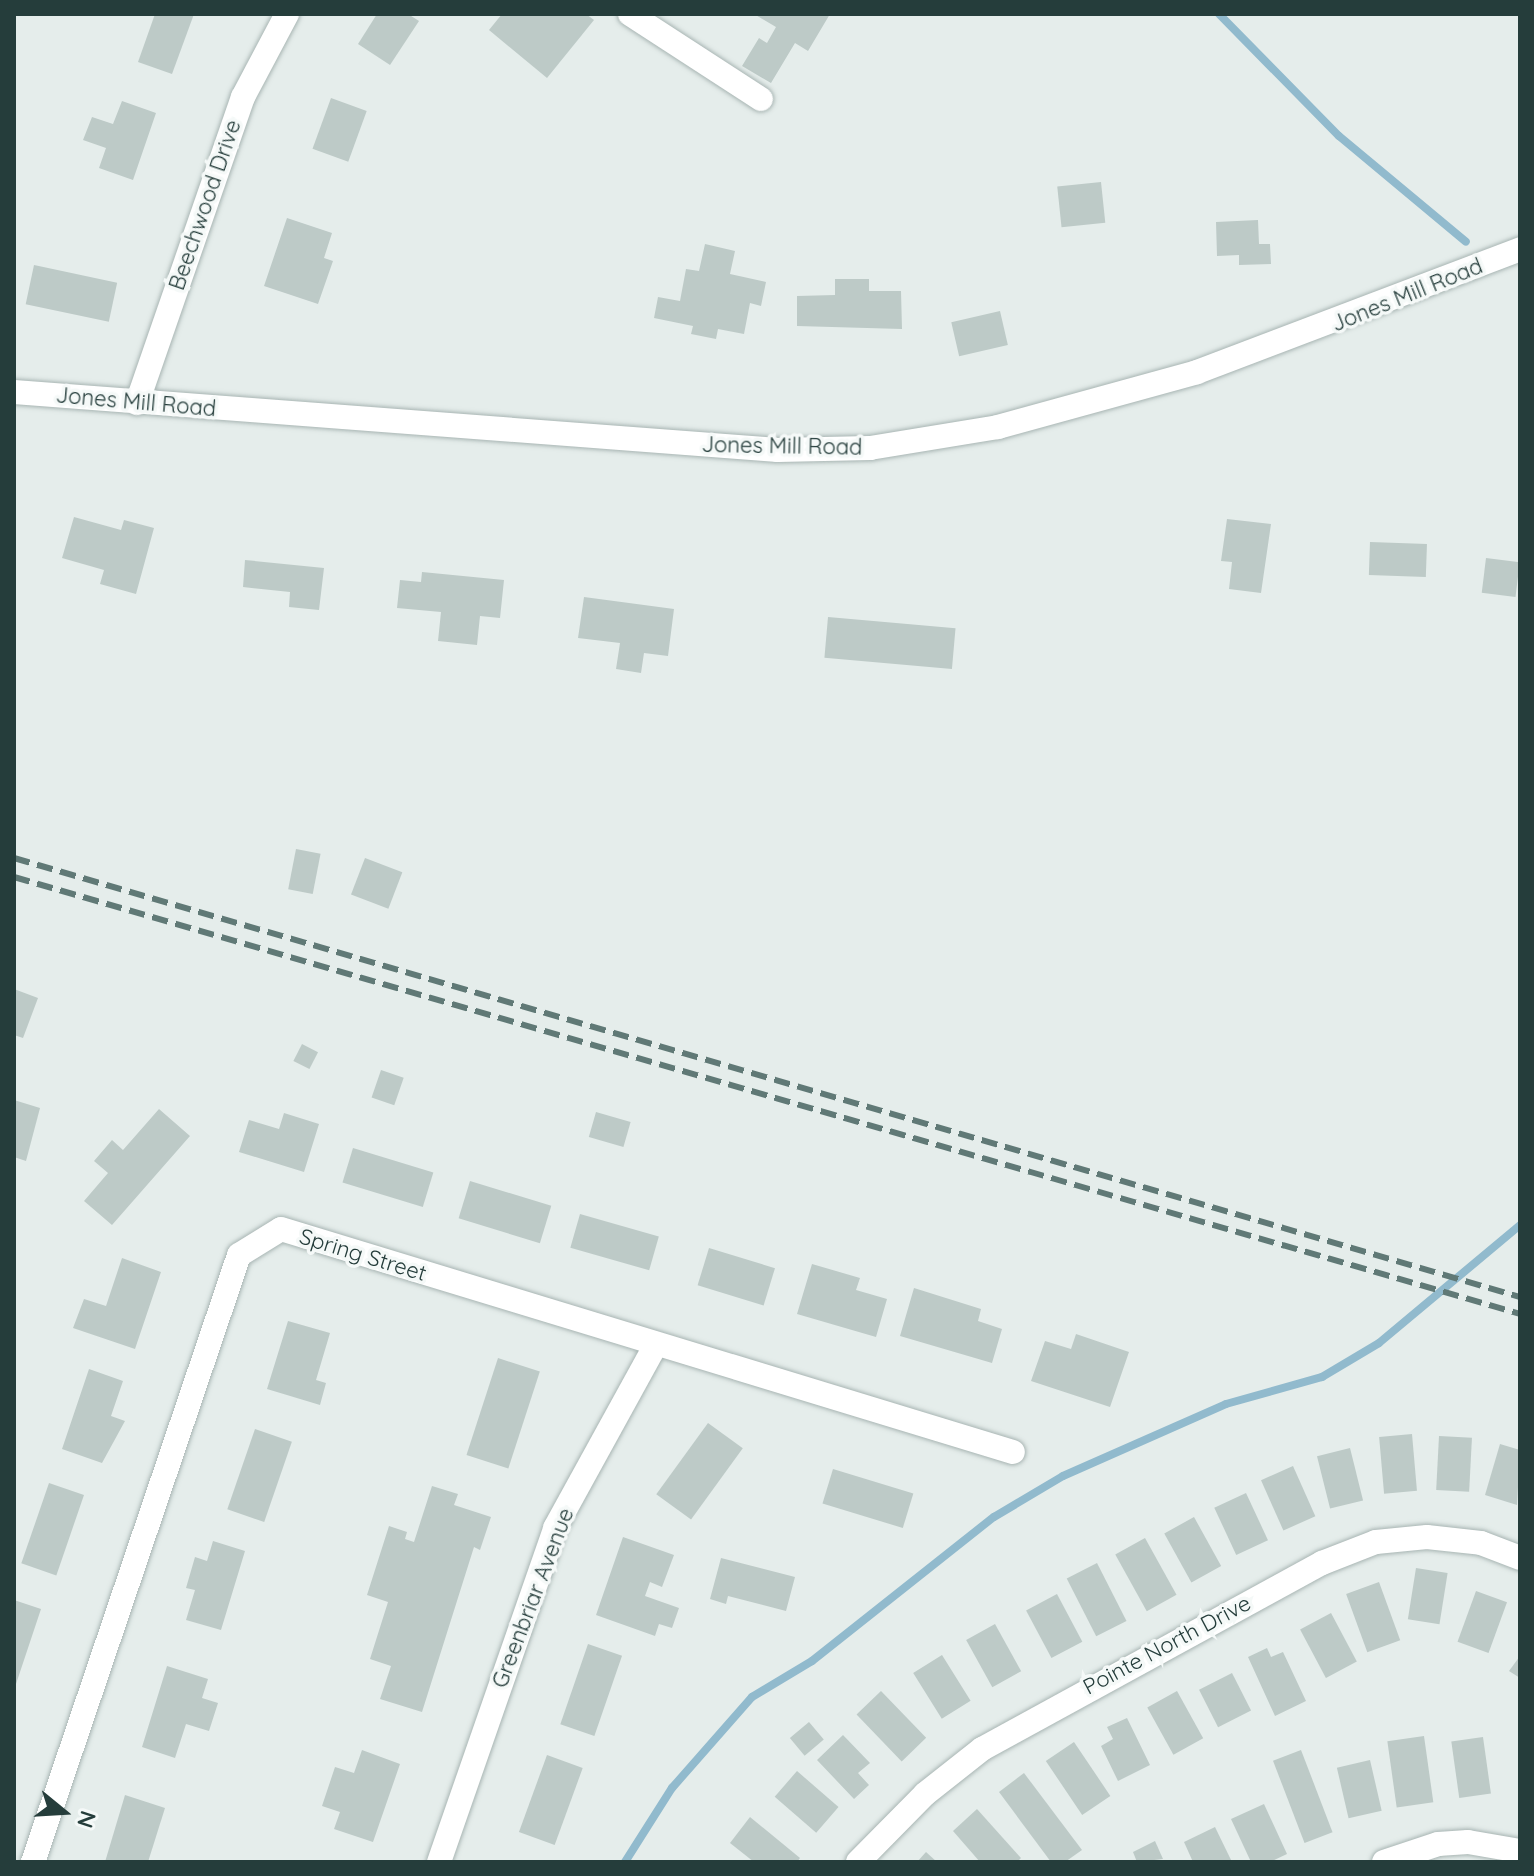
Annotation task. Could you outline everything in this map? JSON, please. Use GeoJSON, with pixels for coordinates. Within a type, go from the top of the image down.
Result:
{"type":"FeatureCollection","features":[{"type":"Feature","properties":{"kind":"street","name":"Beechwood Drive"},"geometry":{"type":"LineString","coordinates":[[137,403],[243,97],[287,14]]}},
{"type":"Feature","properties":{"kind":"street"},"geometry":{"type":"LineString","coordinates":[[630,14],[761,99]]}},
{"type":"Feature","properties":{"kind":"street","name":"Jones Mill Road"},"geometry":{"type":"LineString","coordinates":[[14,392],[778,450],[870,448],[998,427],[1197,372],[1520,249]]}},
{"type":"Feature","properties":{"kind":"street","name":"Spring Street"},"geometry":{"type":"LineString","coordinates":[[33,1862],[239,1255],[281,1229],[655,1346],[822,1391],[1013,1452]]}},
{"type":"Feature","properties":{"kind":"street","name":"Greenbriar Avenue"},"geometry":{"type":"LineString","coordinates":[[439,1862],[555,1528],[655,1346]]}},
{"type":"Feature","properties":{"kind":"street","name":"Pointe North Drive"},"geometry":{"type":"LineString","coordinates":[[858,1862],[925,1794],[993,1742],[1322,1563],[1376,1542],[1427,1537],[1481,1543],[1520,1558]]}},
{"type":"Feature","properties":{"kind":"street"},"geometry":{"type":"LineString","coordinates":[[1384,1862],[1438,1844],[1468,1842],[1520,1851]]}},
{"type":"Feature","properties":{"kind":"building"},"geometry":{"type":"Polygon","coordinates":[[[155,14],[194,14],[172,74],[138,62],[155,14]]]}},
{"type":"Feature","properties":{"kind":"building"},"geometry":{"type":"Polygon","coordinates":[[[377,14],[408,14],[419,21],[390,65],[358,44],[377,14]]]}},
{"type":"Feature","properties":{"kind":"building"},"geometry":{"type":"Polygon","coordinates":[[[502,14],[586,14],[594,20],[547,78],[489,30],[502,14]]]}},
{"type":"Feature","properties":{"kind":"building"},"geometry":{"type":"Polygon","coordinates":[[[754,14],[830,14],[808,51],[795,43],[771,83],[742,66],[759,38],[767,43],[776,27],[754,14]]]}},
{"type":"Feature","properties":{"kind":"building"},"geometry":{"type":"Polygon","coordinates":[[[331,98],[367,111],[348,162],[313,149],[331,98]]]}},
{"type":"Feature","properties":{"kind":"building"},"geometry":{"type":"Polygon","coordinates":[[[122,101],[156,113],[133,180],[99,168],[106,148],[83,140],[92,117],[113,124],[122,101]]]}},
{"type":"Feature","properties":{"kind":"building"},"geometry":{"type":"Polygon","coordinates":[[[1101,182],[1105,223],[1062,227],[1057,187],[1101,182]]]}},
{"type":"Feature","properties":{"kind":"building"},"geometry":{"type":"Polygon","coordinates":[[[287,218],[332,233],[324,258],[333,261],[318,304],[264,286],[287,218]]]}},
{"type":"Feature","properties":{"kind":"building"},"geometry":{"type":"Polygon","coordinates":[[[1258,220],[1259,244],[1270,244],[1271,264],[1239,265],[1239,255],[1217,256],[1216,222],[1258,220]]]}},
{"type":"Feature","properties":{"kind":"building"},"geometry":{"type":"Polygon","coordinates":[[[705,244],[735,251],[730,274],[766,282],[761,306],[750,303],[744,334],[718,329],[716,339],[691,334],[693,326],[654,318],[658,297],[680,301],[686,269],[699,271],[705,244]]]}},
{"type":"Feature","properties":{"kind":"building"},"geometry":{"type":"Polygon","coordinates":[[[34,265],[117,283],[109,322],[26,304],[34,265]]]}},
{"type":"Feature","properties":{"kind":"building"},"geometry":{"type":"Polygon","coordinates":[[[835,279],[869,279],[869,291],[901,291],[902,329],[797,326],[797,296],[835,295],[835,279]]]}},
{"type":"Feature","properties":{"kind":"building"},"geometry":{"type":"Polygon","coordinates":[[[1000,311],[1008,345],[959,356],[951,322],[1000,311]]]}},
{"type":"Feature","properties":{"kind":"building"},"geometry":{"type":"Polygon","coordinates":[[[74,517],[121,530],[124,520],[154,528],[136,594],[100,584],[104,570],[62,558],[74,517]]]}},
{"type":"Feature","properties":{"kind":"building"},"geometry":{"type":"Polygon","coordinates":[[[1227,519],[1271,524],[1261,593],[1229,589],[1232,562],[1221,561],[1227,519]]]}},
{"type":"Feature","properties":{"kind":"building"},"geometry":{"type":"Polygon","coordinates":[[[1370,542],[1427,544],[1426,577],[1369,575],[1370,542]]]}},
{"type":"Feature","properties":{"kind":"building"},"geometry":{"type":"Polygon","coordinates":[[[1486,558],[1520,562],[1515,597],[1482,593],[1486,558]]]}},
{"type":"Feature","properties":{"kind":"building"},"geometry":{"type":"Polygon","coordinates":[[[245,560],[324,568],[319,610],[289,607],[290,592],[243,587],[245,560]]]}},
{"type":"Feature","properties":{"kind":"building"},"geometry":{"type":"Polygon","coordinates":[[[422,572],[504,580],[500,618],[480,616],[477,645],[438,641],[441,612],[397,608],[400,580],[421,582],[422,572]]]}},
{"type":"Feature","properties":{"kind":"building"},"geometry":{"type":"Polygon","coordinates":[[[584,597],[674,609],[668,656],[644,653],[641,673],[616,669],[620,643],[578,638],[584,597]]]}},
{"type":"Feature","properties":{"kind":"building"},"geometry":{"type":"Polygon","coordinates":[[[828,617],[956,628],[952,669],[824,658],[828,617]]]}},
{"type":"Feature","properties":{"kind":"building"},"geometry":{"type":"Polygon","coordinates":[[[296,849],[321,854],[313,894],[288,889],[296,849]]]}},
{"type":"Feature","properties":{"kind":"building"},"geometry":{"type":"Polygon","coordinates":[[[365,858],[402,872],[388,909],[351,894],[365,858]]]}},
{"type":"Feature","properties":{"kind":"building"},"geometry":{"type":"Polygon","coordinates":[[[14,989],[38,998],[23,1038],[14,1035],[14,989]]]}},
{"type":"Feature","properties":{"kind":"building"},"geometry":{"type":"Polygon","coordinates":[[[302,1044],[318,1052],[309,1069],[293,1061],[302,1044]]]}},
{"type":"Feature","properties":{"kind":"building"},"geometry":{"type":"Polygon","coordinates":[[[381,1070],[404,1078],[394,1105],[372,1097],[381,1070]]]}},
{"type":"Feature","properties":{"kind":"building"},"geometry":{"type":"Polygon","coordinates":[[[14,1100],[40,1108],[26,1161],[14,1157],[14,1100]]]}},
{"type":"Feature","properties":{"kind":"building"},"geometry":{"type":"Polygon","coordinates":[[[159,1109],[190,1136],[112,1225],[84,1201],[108,1173],[94,1161],[112,1140],[123,1150],[159,1109]]]}},
{"type":"Feature","properties":{"kind":"building"},"geometry":{"type":"Polygon","coordinates":[[[596,1112],[631,1122],[623,1147],[589,1137],[596,1112]]]}},
{"type":"Feature","properties":{"kind":"building"},"geometry":{"type":"Polygon","coordinates":[[[284,1113],[319,1124],[304,1172],[239,1152],[249,1120],[279,1129],[284,1113]]]}},
{"type":"Feature","properties":{"kind":"building"},"geometry":{"type":"Polygon","coordinates":[[[353,1148],[433,1173],[423,1207],[342,1182],[353,1148]]]}},
{"type":"Feature","properties":{"kind":"building"},"geometry":{"type":"Polygon","coordinates":[[[470,1181],[551,1206],[540,1243],[459,1218],[470,1181]]]}},
{"type":"Feature","properties":{"kind":"building"},"geometry":{"type":"Polygon","coordinates":[[[580,1214],[659,1237],[649,1270],[570,1248],[580,1214]]]}},
{"type":"Feature","properties":{"kind":"building"},"geometry":{"type":"Polygon","coordinates":[[[709,1248],[775,1268],[764,1305],[698,1285],[709,1248]]]}},
{"type":"Feature","properties":{"kind":"building"},"geometry":{"type":"Polygon","coordinates":[[[122,1258],[161,1272],[135,1349],[73,1328],[84,1299],[106,1306],[122,1258]]]}},
{"type":"Feature","properties":{"kind":"building"},"geometry":{"type":"Polygon","coordinates":[[[812,1264],[860,1278],[856,1290],[887,1299],[876,1337],[797,1314],[812,1264]]]}},
{"type":"Feature","properties":{"kind":"building"},"geometry":{"type":"Polygon","coordinates":[[[914,1288],[981,1309],[978,1321],[1002,1329],[992,1363],[900,1336],[914,1288]]]}},
{"type":"Feature","properties":{"kind":"building"},"geometry":{"type":"Polygon","coordinates":[[[288,1321],[330,1333],[316,1380],[326,1383],[320,1405],[267,1389],[288,1321]]]}},
{"type":"Feature","properties":{"kind":"building"},"geometry":{"type":"Polygon","coordinates":[[[1076,1334],[1129,1352],[1110,1407],[1031,1381],[1045,1341],[1071,1349],[1076,1334]]]}},
{"type":"Feature","properties":{"kind":"building"},"geometry":{"type":"Polygon","coordinates":[[[498,1358],[540,1372],[508,1469],[466,1455],[498,1358]]]}},
{"type":"Feature","properties":{"kind":"building"},"geometry":{"type":"Polygon","coordinates":[[[89,1369],[123,1381],[111,1416],[125,1421],[102,1463],[62,1449],[89,1369]]]}},
{"type":"Feature","properties":{"kind":"building"},"geometry":{"type":"Polygon","coordinates":[[[708,1423],[743,1448],[691,1519],[656,1494],[708,1423]]]}},
{"type":"Feature","properties":{"kind":"building"},"geometry":{"type":"Polygon","coordinates":[[[255,1429],[292,1442],[264,1522],[227,1509],[255,1429]]]}},
{"type":"Feature","properties":{"kind":"building"},"geometry":{"type":"Polygon","coordinates":[[[1412,1434],[1417,1491],[1384,1494],[1379,1437],[1412,1434]]]}},
{"type":"Feature","properties":{"kind":"building"},"geometry":{"type":"Polygon","coordinates":[[[1439,1436],[1472,1438],[1469,1492],[1436,1490],[1439,1436]]]}},
{"type":"Feature","properties":{"kind":"building"},"geometry":{"type":"Polygon","coordinates":[[[1500,1444],[1520,1450],[1517,1505],[1485,1495],[1500,1444]]]}},
{"type":"Feature","properties":{"kind":"building"},"geometry":{"type":"Polygon","coordinates":[[[1350,1448],[1363,1500],[1330,1509],[1317,1456],[1350,1448]]]}},
{"type":"Feature","properties":{"kind":"building"},"geometry":{"type":"Polygon","coordinates":[[[1293,1466],[1315,1516],[1283,1530],[1261,1480],[1293,1466]]]}},
{"type":"Feature","properties":{"kind":"building"},"geometry":{"type":"Polygon","coordinates":[[[833,1469],[913,1494],[903,1528],[822,1503],[833,1469]]]}},
{"type":"Feature","properties":{"kind":"building"},"geometry":{"type":"Polygon","coordinates":[[[49,1483],[84,1495],[56,1575],[21,1563],[49,1483]]]}},
{"type":"Feature","properties":{"kind":"building"},"geometry":{"type":"Polygon","coordinates":[[[432,1486],[458,1494],[454,1505],[491,1517],[480,1550],[474,1547],[422,1712],[380,1699],[391,1666],[370,1659],[388,1602],[367,1595],[389,1526],[407,1532],[405,1539],[414,1542],[432,1486]]]}},
{"type":"Feature","properties":{"kind":"building"},"geometry":{"type":"Polygon","coordinates":[[[1246,1493],[1268,1540],[1236,1555],[1214,1508],[1246,1493]]]}},
{"type":"Feature","properties":{"kind":"building"},"geometry":{"type":"Polygon","coordinates":[[[1194,1517],[1221,1566],[1191,1582],[1164,1533],[1194,1517]]]}},
{"type":"Feature","properties":{"kind":"building"},"geometry":{"type":"Polygon","coordinates":[[[623,1537],[674,1555],[662,1587],[650,1582],[645,1596],[679,1608],[672,1628],[659,1624],[655,1636],[596,1615],[623,1537]]]}},
{"type":"Feature","properties":{"kind":"building"},"geometry":{"type":"Polygon","coordinates":[[[1145,1538],[1177,1595],[1147,1611],[1115,1554],[1145,1538]]]}},
{"type":"Feature","properties":{"kind":"building"},"geometry":{"type":"Polygon","coordinates":[[[213,1541],[245,1551],[221,1630],[186,1620],[195,1590],[186,1588],[195,1557],[207,1561],[213,1541]]]}},
{"type":"Feature","properties":{"kind":"building"},"geometry":{"type":"Polygon","coordinates":[[[721,1558],[795,1577],[786,1611],[728,1596],[726,1604],[710,1599],[721,1558]]]}},
{"type":"Feature","properties":{"kind":"building"},"geometry":{"type":"Polygon","coordinates":[[[1097,1563],[1127,1621],[1096,1636],[1067,1578],[1097,1563]]]}},
{"type":"Feature","properties":{"kind":"building"},"geometry":{"type":"Polygon","coordinates":[[[1416,1568],[1448,1573],[1439,1624],[1408,1619],[1416,1568]]]}},
{"type":"Feature","properties":{"kind":"building"},"geometry":{"type":"Polygon","coordinates":[[[1379,1582],[1400,1640],[1367,1652],[1346,1594],[1379,1582]]]}},
{"type":"Feature","properties":{"kind":"building"},"geometry":{"type":"Polygon","coordinates":[[[1476,1591],[1507,1602],[1489,1653],[1458,1642],[1476,1591]]]}},
{"type":"Feature","properties":{"kind":"building"},"geometry":{"type":"Polygon","coordinates":[[[1057,1594],[1082,1642],[1051,1658],[1026,1610],[1057,1594]]]}},
{"type":"Feature","properties":{"kind":"building"},"geometry":{"type":"Polygon","coordinates":[[[14,1600],[41,1609],[15,1687],[14,1687],[14,1600]]]}},
{"type":"Feature","properties":{"kind":"building"},"geometry":{"type":"Polygon","coordinates":[[[1331,1613],[1357,1662],[1326,1678],[1300,1629],[1331,1613]]]}},
{"type":"Feature","properties":{"kind":"building"},"geometry":{"type":"Polygon","coordinates":[[[995,1624],[1021,1671],[992,1687],[966,1640],[995,1624]]]}},
{"type":"Feature","properties":{"kind":"building"},"geometry":{"type":"Polygon","coordinates":[[[588,1644],[622,1656],[594,1736],[560,1724],[588,1644]]]}},
{"type":"Feature","properties":{"kind":"building"},"geometry":{"type":"Polygon","coordinates":[[[1267,1648],[1271,1657],[1283,1652],[1306,1701],[1275,1716],[1248,1657],[1267,1648]]]}},
{"type":"Feature","properties":{"kind":"building"},"geometry":{"type":"Polygon","coordinates":[[[942,1655],[971,1701],[942,1719],[913,1673],[942,1655]]]}},
{"type":"Feature","properties":{"kind":"building"},"geometry":{"type":"Polygon","coordinates":[[[1520,1656],[1520,1678],[1509,1671],[1520,1656]]]}},
{"type":"Feature","properties":{"kind":"building"},"geometry":{"type":"Polygon","coordinates":[[[167,1666],[208,1679],[202,1698],[218,1703],[209,1731],[186,1724],[175,1758],[142,1747],[167,1666]]]}},
{"type":"Feature","properties":{"kind":"building"},"geometry":{"type":"Polygon","coordinates":[[[1232,1673],[1251,1710],[1218,1727],[1199,1690],[1232,1673]]]}},
{"type":"Feature","properties":{"kind":"building"},"geometry":{"type":"Polygon","coordinates":[[[881,1691],[926,1738],[902,1761],[857,1715],[881,1691]]]}},
{"type":"Feature","properties":{"kind":"building"},"geometry":{"type":"Polygon","coordinates":[[[1177,1691],[1203,1738],[1173,1755],[1147,1707],[1177,1691]]]}},
{"type":"Feature","properties":{"kind":"building"},"geometry":{"type":"Polygon","coordinates":[[[1127,1718],[1150,1765],[1118,1781],[1101,1746],[1113,1739],[1107,1727],[1127,1718]]]}},
{"type":"Feature","properties":{"kind":"building"},"geometry":{"type":"Polygon","coordinates":[[[809,1722],[824,1740],[805,1756],[790,1738],[809,1722]]]}},
{"type":"Feature","properties":{"kind":"building"},"geometry":{"type":"Polygon","coordinates":[[[843,1735],[870,1763],[858,1773],[869,1785],[854,1799],[817,1760],[843,1735]]]}},
{"type":"Feature","properties":{"kind":"building"},"geometry":{"type":"Polygon","coordinates":[[[1424,1736],[1433,1802],[1397,1807],[1387,1741],[1424,1736]]]}},
{"type":"Feature","properties":{"kind":"building"},"geometry":{"type":"Polygon","coordinates":[[[1483,1737],[1491,1793],[1459,1798],[1451,1741],[1483,1737]]]}},
{"type":"Feature","properties":{"kind":"building"},"geometry":{"type":"Polygon","coordinates":[[[1074,1742],[1110,1796],[1082,1815],[1046,1761],[1074,1742]]]}},
{"type":"Feature","properties":{"kind":"building"},"geometry":{"type":"Polygon","coordinates":[[[362,1750],[400,1764],[373,1842],[334,1829],[340,1812],[322,1806],[335,1767],[354,1773],[362,1750]]]}},
{"type":"Feature","properties":{"kind":"building"},"geometry":{"type":"Polygon","coordinates":[[[1301,1750],[1333,1832],[1305,1843],[1273,1761],[1301,1750]]]}},
{"type":"Feature","properties":{"kind":"building"},"geometry":{"type":"Polygon","coordinates":[[[547,1755],[583,1768],[555,1845],[519,1832],[547,1755]]]}},
{"type":"Feature","properties":{"kind":"building"},"geometry":{"type":"Polygon","coordinates":[[[1370,1760],[1382,1811],[1349,1818],[1337,1768],[1370,1760]]]}},
{"type":"Feature","properties":{"kind":"building"},"geometry":{"type":"Polygon","coordinates":[[[797,1771],[839,1807],[816,1833],[775,1797],[797,1771]]]}},
{"type":"Feature","properties":{"kind":"building"},"geometry":{"type":"Polygon","coordinates":[[[1024,1773],[1082,1850],[1065,1862],[1051,1862],[999,1792],[1024,1773]]]}},
{"type":"Feature","properties":{"kind":"building"},"geometry":{"type":"Polygon","coordinates":[[[125,1795],[165,1808],[148,1862],[105,1862],[125,1795]]]}},
{"type":"Feature","properties":{"kind":"building"},"geometry":{"type":"Polygon","coordinates":[[[1264,1804],[1287,1854],[1270,1862],[1251,1862],[1231,1819],[1264,1804]]]}},
{"type":"Feature","properties":{"kind":"building"},"geometry":{"type":"Polygon","coordinates":[[[977,1809],[1021,1858],[1017,1862],[980,1862],[953,1831],[977,1809]]]}},
{"type":"Feature","properties":{"kind":"building"},"geometry":{"type":"Polygon","coordinates":[[[750,1817],[800,1858],[797,1862],[754,1862],[730,1843],[750,1817]]]}},
{"type":"Feature","properties":{"kind":"building"},"geometry":{"type":"Polygon","coordinates":[[[1215,1827],[1232,1862],[1193,1862],[1184,1842],[1215,1827]]]}},
{"type":"Feature","properties":{"kind":"building"},"geometry":{"type":"Polygon","coordinates":[[[1155,1841],[1163,1859],[1137,1862],[1133,1852],[1155,1841]]]}},
{"type":"Feature","properties":{"kind":"building"},"geometry":{"type":"Polygon","coordinates":[[[926,1852],[937,1862],[917,1862],[926,1852]]]}},
{"type":"Feature","properties":{"kind":"waterway"},"geometry":{"type":"LineString","coordinates":[[1219,14],[1339,136],[1466,242]]}},
{"type":"Feature","properties":{"kind":"waterway"},"geometry":{"type":"LineString","coordinates":[[625,1862],[672,1788],[752,1697],[812,1661],[994,1517],[1063,1476],[1226,1404],[1322,1377],[1379,1343],[1520,1225]]}},
{"type":"Feature","properties":{"kind":"railway"},"geometry":{"type":"LineString","coordinates":[[14,858],[1520,1297]]}},
{"type":"Feature","properties":{"kind":"railway"},"geometry":{"type":"LineString","coordinates":[[14,877],[1520,1314]]}}]}
